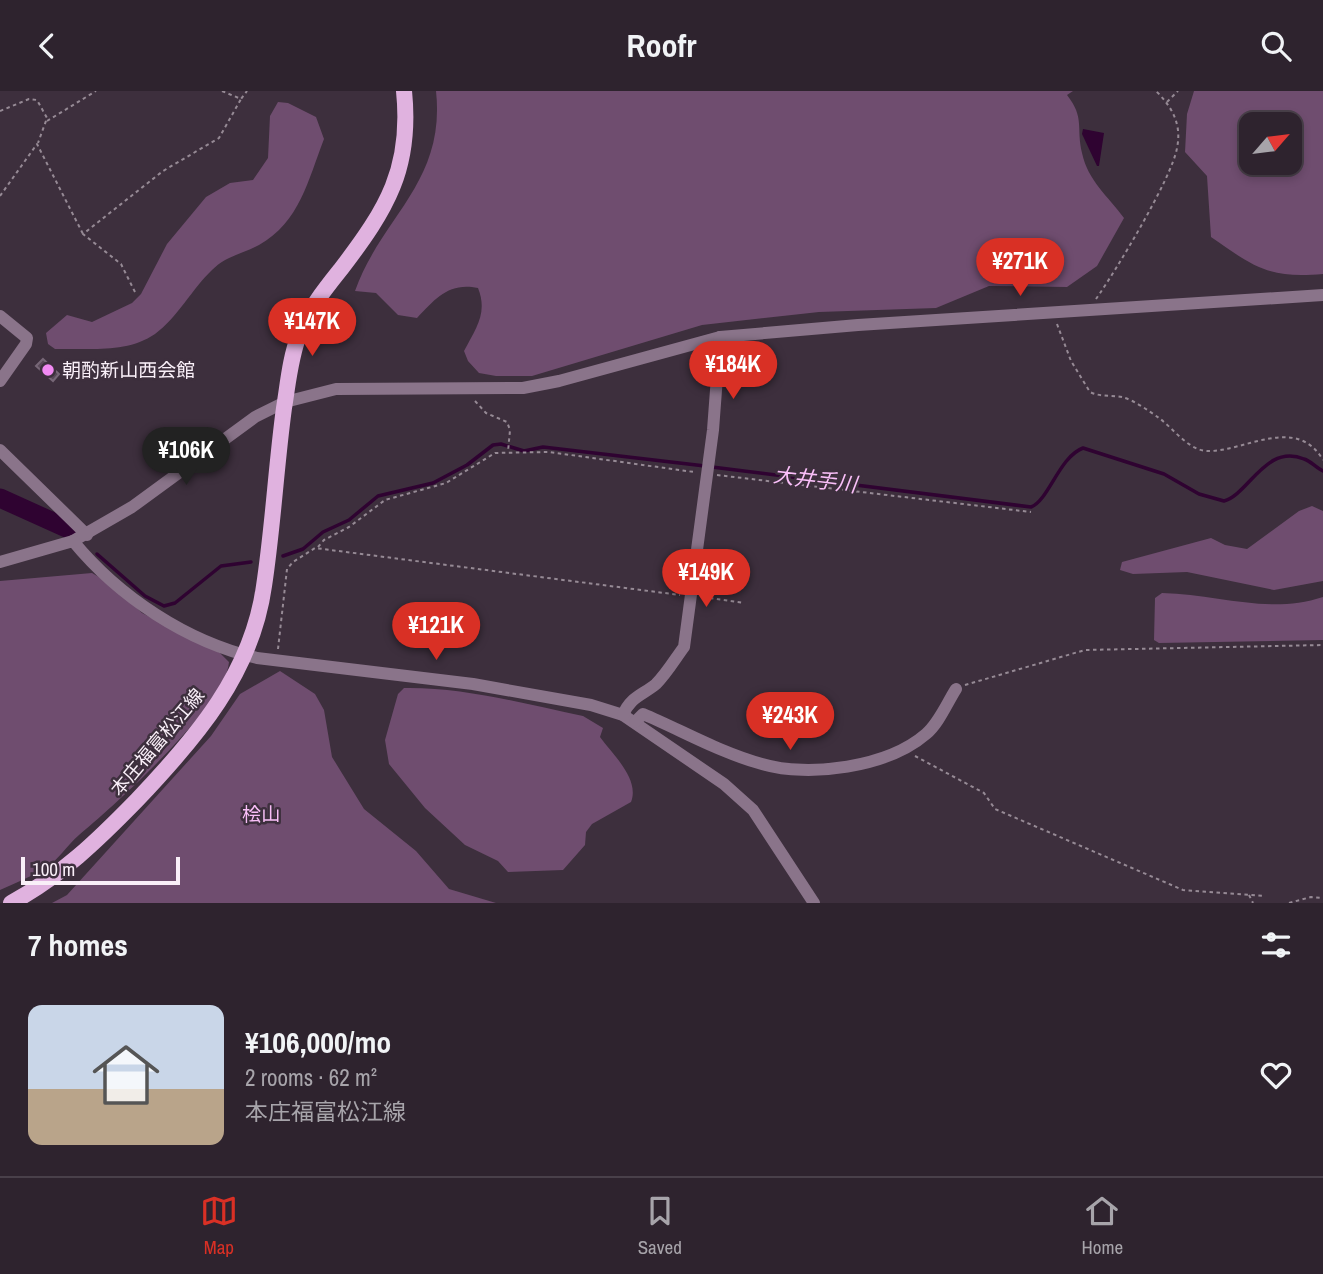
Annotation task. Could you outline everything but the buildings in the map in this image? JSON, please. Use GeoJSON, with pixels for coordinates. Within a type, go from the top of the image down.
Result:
{"type":"FeatureCollection","features":[{"type":"Feature","properties":{"kind":"main road","name":"本庄福富松江線"},"geometry":{"type":"LineString","coordinates":[[11,903],[45,885],[74,863],[111,826],[200,730],[240,666],[248,649],[264,588],[285,402],[299,336],[310,311],[374,226],[398,178],[405,145],[404,91]]}},
{"type":"Feature","properties":{"kind":"street"},"geometry":{"type":"LineString","coordinates":[[0,562],[87,535],[132,507],[245,423],[285,402],[346,387],[500,390],[539,386],[720,337],[1323,295]]}},
{"type":"Feature","properties":{"kind":"street"},"geometry":{"type":"LineString","coordinates":[[0,316],[27,338],[26,344],[0,381]]}},
{"type":"Feature","properties":{"kind":"street"},"geometry":{"type":"LineString","coordinates":[[623,715],[636,696],[653,686],[667,672],[684,647],[694,597],[721,355],[720,337]]}},
{"type":"Feature","properties":{"kind":"street"},"geometry":{"type":"LineString","coordinates":[[0,450],[87,535]]}},
{"type":"Feature","properties":{"kind":"street"},"geometry":{"type":"LineString","coordinates":[[73,541],[134,599],[174,626],[225,651],[276,660],[473,684],[591,705],[623,715],[724,784],[753,810],[814,903]]}},
{"type":"Feature","properties":{"kind":"street"},"geometry":{"type":"LineString","coordinates":[[635,722],[643,714],[761,764],[825,770],[847,767],[901,749],[927,733],[956,689]]}},
{"type":"Feature","properties":{"kind":"path"},"geometry":{"type":"LineString","coordinates":[[47,122],[96,91]]}},
{"type":"Feature","properties":{"kind":"path"},"geometry":{"type":"LineString","coordinates":[[222,91],[241,100]]}},
{"type":"Feature","properties":{"kind":"path"},"geometry":{"type":"LineString","coordinates":[[83,235],[163,170],[219,138],[247,91]]}},
{"type":"Feature","properties":{"kind":"path"},"geometry":{"type":"LineString","coordinates":[[1093,310],[1093,302],[1115,273],[1170,171],[1178,147],[1177,126],[1172,107],[1156,91]]}},
{"type":"Feature","properties":{"kind":"path"},"geometry":{"type":"LineString","coordinates":[[1167,101],[1178,91]]}},
{"type":"Feature","properties":{"kind":"path"},"geometry":{"type":"LineString","coordinates":[[0,111],[29,99],[37,100],[46,112],[47,122],[37,143],[0,196]]}},
{"type":"Feature","properties":{"kind":"path"},"geometry":{"type":"LineString","coordinates":[[37,143],[83,235],[121,264],[135,292]]}},
{"type":"Feature","properties":{"kind":"path"},"geometry":{"type":"LineString","coordinates":[[1053,313],[1070,361],[1093,394],[1129,400],[1178,433],[1188,444],[1204,451],[1235,447],[1258,439],[1287,438],[1314,448],[1323,460]]}},
{"type":"Feature","properties":{"kind":"path"},"geometry":{"type":"LineString","coordinates":[[475,399],[486,413],[505,419],[510,441],[508,451]]}},
{"type":"Feature","properties":{"kind":"path"},"geometry":{"type":"LineString","coordinates":[[276,660],[287,569],[293,562],[318,547],[324,540],[349,527],[385,500],[446,484],[490,455],[508,451],[530,455],[549,452],[707,469],[1031,512]]}},
{"type":"Feature","properties":{"kind":"path"},"geometry":{"type":"LineString","coordinates":[[318,547],[744,603]]}},
{"type":"Feature","properties":{"kind":"path"},"geometry":{"type":"LineString","coordinates":[[956,689],[994,674],[1085,650],[1323,645]]}},
{"type":"Feature","properties":{"kind":"path"},"geometry":{"type":"LineString","coordinates":[[901,749],[984,793],[995,809],[1182,890],[1265,896]]}},
{"type":"Feature","properties":{"kind":"path"},"geometry":{"type":"LineString","coordinates":[[1249,894],[1253,903]]}},
{"type":"Feature","properties":{"kind":"path"},"geometry":{"type":"LineString","coordinates":[[1289,903],[1311,897],[1323,898]]}},
{"type":"Feature","properties":{"kind":"green space"},"geometry":{"type":"Polygon","coordinates":[[[436,91],[1073,91],[1067,95],[1078,117],[1085,163],[1094,180],[1124,218],[1097,266],[1067,287],[989,286],[936,308],[819,312],[702,325],[532,376],[479,373],[468,361],[464,351],[481,313],[478,288],[459,287],[444,293],[417,318],[398,315],[376,293],[355,291],[366,265],[422,175],[431,151],[436,123],[436,91]]]}},
{"type":"Feature","properties":{"kind":"green space"},"geometry":{"type":"Polygon","coordinates":[[[1194,91],[1323,91],[1323,274],[1289,275],[1263,269],[1211,237],[1207,176],[1185,152],[1187,114],[1194,91]]]}},
{"type":"Feature","properties":{"kind":"green space"},"geometry":{"type":"Polygon","coordinates":[[[278,102],[288,103],[316,117],[324,139],[301,199],[284,225],[259,245],[217,265],[170,320],[144,340],[106,349],[55,349],[48,344],[46,333],[67,315],[92,322],[132,303],[141,294],[167,244],[206,197],[230,183],[253,180],[268,158],[270,116],[278,102]]]}},
{"type":"Feature","properties":{"kind":"green space"},"geometry":{"type":"Polygon","coordinates":[[[1312,506],[1323,511],[1323,581],[1274,590],[1187,572],[1133,574],[1120,570],[1122,562],[1211,538],[1225,545],[1247,549],[1299,511],[1312,506]]]}},
{"type":"Feature","properties":{"kind":"green space"},"geometry":{"type":"Polygon","coordinates":[[[92,573],[114,586],[142,613],[220,653],[229,662],[223,681],[209,703],[141,779],[49,866],[0,890],[0,581],[92,573]]]}},
{"type":"Feature","properties":{"kind":"green space"},"geometry":{"type":"Polygon","coordinates":[[[1162,593],[1263,604],[1303,602],[1323,597],[1323,640],[1159,643],[1154,640],[1155,598],[1162,593]]]}},
{"type":"Feature","properties":{"kind":"green space","name":"桧山"},"geometry":{"type":"Polygon","coordinates":[[[280,671],[315,694],[324,710],[332,757],[364,809],[416,851],[449,889],[496,903],[52,903],[67,895],[211,736],[240,694],[280,671]]]}},
{"type":"Feature","properties":{"kind":"green space"},"geometry":{"type":"Polygon","coordinates":[[[404,688],[472,693],[583,716],[603,728],[600,737],[629,776],[633,793],[631,802],[592,824],[586,832],[585,845],[563,870],[508,872],[498,861],[465,845],[425,808],[389,764],[385,740],[398,694],[404,688]]]}},
{"type":"Feature","properties":{"kind":"shaded area"},"geometry":{"type":"Polygon","coordinates":[[[1083,129],[1104,133],[1099,166],[1082,134],[1083,129]]]}},
{"type":"Feature","properties":{"kind":"waterway","name":"大井手川"},"geometry":{"type":"LineString","coordinates":[[283,556],[303,549],[323,532],[349,520],[378,496],[433,483],[467,465],[493,445],[501,444],[524,451],[543,447],[705,466]]}},
{"type":"Feature","properties":{"kind":"waterway","name":"大井手川"},"geometry":{"type":"LineString","coordinates":[[712,467],[1031,507],[1043,496],[1067,460],[1083,448],[1164,474],[1199,494],[1224,501],[1233,497],[1259,471],[1279,458],[1291,456],[1304,459],[1323,471]]}},
{"type":"Feature","properties":{"kind":"waterway","name":"大井手川"},"geometry":{"type":"LineString","coordinates":[[0,498],[71,530]]}},
{"type":"Feature","properties":{"kind":"waterway","name":"大井手川"},"geometry":{"type":"LineString","coordinates":[[97,554],[145,596],[164,606],[175,603],[221,566],[251,562]]}},
{"type":"Feature","properties":{"kind":"place","name":"朝酌新山西会館"},"geometry":{"type":"Point","coordinates":[48,370]}}]}
